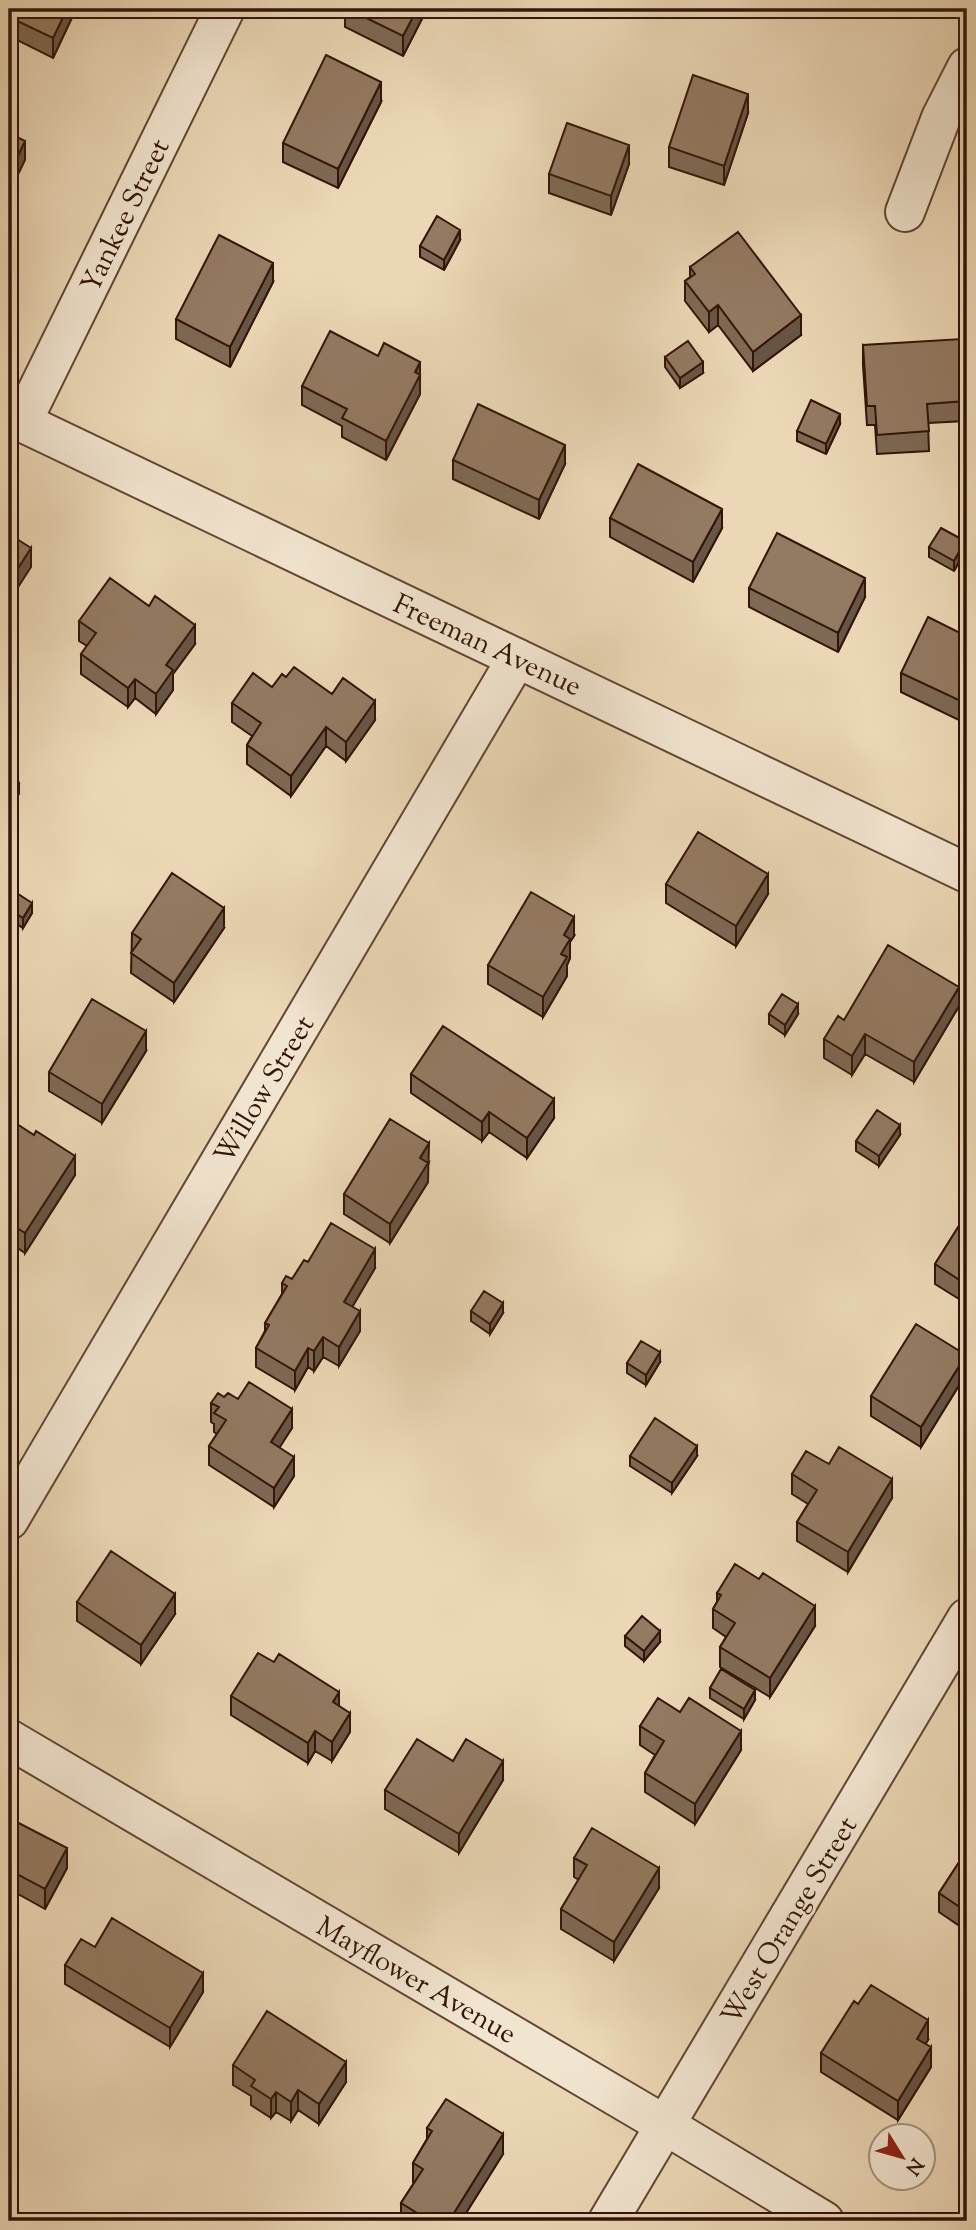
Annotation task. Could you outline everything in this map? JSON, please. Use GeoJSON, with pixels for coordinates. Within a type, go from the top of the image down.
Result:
{"type":"FeatureCollection","features":[{"type":"Feature","properties":{"kind":"street","name":"Yankee Street"},"geometry":{"type":"LineString","coordinates":[[16,419],[225,9]]}},
{"type":"Feature","properties":{"kind":"street"},"geometry":{"type":"LineString","coordinates":[[905,212],[942,118],[967,67]]}},
{"type":"Feature","properties":{"kind":"street","name":"Freeman Avenue"},"geometry":{"type":"LineString","coordinates":[[16,419],[967,873]]}},
{"type":"Feature","properties":{"kind":"street","name":"Willow Street"},"geometry":{"type":"LineString","coordinates":[[9,1520],[517,658]]}},
{"type":"Feature","properties":{"kind":"street","name":"West Orange Street"},"geometry":{"type":"LineString","coordinates":[[608,2221],[967,1618]]}},
{"type":"Feature","properties":{"kind":"street","name":"Mayflower Avenue"},"geometry":{"type":"LineString","coordinates":[[9,1739],[824,2221]]}},
{"type":"Feature","properties":{"kind":"building"},"geometry":{"type":"Polygon","coordinates":[[[9,9],[67,9],[53,38],[9,17],[9,9]]]}},
{"type":"Feature","properties":{"kind":"building"},"geometry":{"type":"Polygon","coordinates":[[[348,9],[417,9],[403,36],[348,9]]]}},
{"type":"Feature","properties":{"kind":"building"},"geometry":{"type":"Polygon","coordinates":[[[326,55],[381,82],[338,169],[283,143],[326,55]]]}},
{"type":"Feature","properties":{"kind":"building"},"geometry":{"type":"Polygon","coordinates":[[[693,75],[748,94],[724,166],[669,147],[693,75]]]}},
{"type":"Feature","properties":{"kind":"building"},"geometry":{"type":"Polygon","coordinates":[[[567,123],[629,145],[611,196],[549,174],[567,123]]]}},
{"type":"Feature","properties":{"kind":"building"},"geometry":{"type":"Polygon","coordinates":[[[9,133],[25,141],[9,174],[9,133]]]}},
{"type":"Feature","properties":{"kind":"building"},"geometry":{"type":"Polygon","coordinates":[[[437,216],[460,230],[444,260],[420,246],[437,216]]]}},
{"type":"Feature","properties":{"kind":"building"},"geometry":{"type":"Polygon","coordinates":[[[738,232],[801,315],[753,352],[718,305],[709,312],[685,281],[695,274],[690,267],[738,232]]]}},
{"type":"Feature","properties":{"kind":"building"},"geometry":{"type":"Polygon","coordinates":[[[219,235],[273,263],[230,347],[176,319],[219,235]]]}},
{"type":"Feature","properties":{"kind":"building"},"geometry":{"type":"Polygon","coordinates":[[[330,331],[378,356],[384,343],[420,362],[415,372],[420,375],[386,441],[342,418],[347,409],[302,386],[330,331]]]}},
{"type":"Feature","properties":{"kind":"building"},"geometry":{"type":"Polygon","coordinates":[[[962,339],[966,401],[927,404],[929,431],[877,435],[875,406],[867,406],[863,345],[962,339]]]}},
{"type":"Feature","properties":{"kind":"building"},"geometry":{"type":"Polygon","coordinates":[[[688,341],[703,362],[680,378],[665,357],[688,341]]]}},
{"type":"Feature","properties":{"kind":"building"},"geometry":{"type":"Polygon","coordinates":[[[811,400],[840,414],[826,444],[797,431],[811,400]]]}},
{"type":"Feature","properties":{"kind":"building"},"geometry":{"type":"Polygon","coordinates":[[[478,404],[565,445],[539,500],[453,460],[478,404]]]}},
{"type":"Feature","properties":{"kind":"building"},"geometry":{"type":"Polygon","coordinates":[[[638,464],[722,509],[693,562],[610,518],[638,464]]]}},
{"type":"Feature","properties":{"kind":"building"},"geometry":{"type":"Polygon","coordinates":[[[941,528],[965,541],[954,561],[929,547],[941,528]]]}},
{"type":"Feature","properties":{"kind":"building"},"geometry":{"type":"Polygon","coordinates":[[[777,533],[865,578],[838,633],[749,588],[777,533]]]}},
{"type":"Feature","properties":{"kind":"building"},"geometry":{"type":"Polygon","coordinates":[[[9,534],[31,548],[9,582],[9,534]]]}},
{"type":"Feature","properties":{"kind":"building"},"geometry":{"type":"Polygon","coordinates":[[[110,578],[149,606],[155,596],[195,625],[166,665],[173,670],[156,694],[135,679],[128,688],[81,654],[96,633],[79,621],[110,578]]]}},
{"type":"Feature","properties":{"kind":"building"},"geometry":{"type":"Polygon","coordinates":[[[928,617],[966,636],[967,634],[967,704],[901,673],[928,617]]]}},
{"type":"Feature","properties":{"kind":"building"},"geometry":{"type":"Polygon","coordinates":[[[294,667],[332,694],[343,678],[375,701],[346,742],[326,727],[291,776],[247,745],[261,723],[232,703],[253,673],[272,687],[282,674],[286,677],[294,667]]]}},
{"type":"Feature","properties":{"kind":"building"},"geometry":{"type":"Polygon","coordinates":[[[9,777],[19,784],[9,798],[9,777]]]}},
{"type":"Feature","properties":{"kind":"building"},"geometry":{"type":"Polygon","coordinates":[[[698,832],[768,874],[736,926],[666,884],[698,832]]]}},
{"type":"Feature","properties":{"kind":"building"},"geometry":{"type":"Polygon","coordinates":[[[172,873],[224,908],[174,983],[131,953],[141,939],[132,933],[172,873]]]}},
{"type":"Feature","properties":{"kind":"building"},"geometry":{"type":"Polygon","coordinates":[[[9,888],[32,903],[23,918],[9,909],[9,888]]]}},
{"type":"Feature","properties":{"kind":"building"},"geometry":{"type":"Polygon","coordinates":[[[531,892],[574,917],[564,935],[570,939],[561,954],[567,957],[543,997],[488,965],[531,892]]]}},
{"type":"Feature","properties":{"kind":"building"},"geometry":{"type":"Polygon","coordinates":[[[888,945],[959,987],[914,1062],[865,1034],[852,1056],[824,1039],[838,1016],[844,1020],[888,945]]]}},
{"type":"Feature","properties":{"kind":"building"},"geometry":{"type":"Polygon","coordinates":[[[782,994],[798,1004],[785,1025],[769,1014],[782,994]]]}},
{"type":"Feature","properties":{"kind":"building"},"geometry":{"type":"Polygon","coordinates":[[[92,999],[146,1031],[102,1104],[49,1072],[92,999]]]}},
{"type":"Feature","properties":{"kind":"building"},"geometry":{"type":"Polygon","coordinates":[[[443,1026],[554,1099],[527,1138],[489,1112],[482,1122],[411,1074],[443,1026]]]}},
{"type":"Feature","properties":{"kind":"building"},"geometry":{"type":"Polygon","coordinates":[[[877,1110],[900,1125],[879,1156],[856,1141],[877,1110]]]}},
{"type":"Feature","properties":{"kind":"building"},"geometry":{"type":"Polygon","coordinates":[[[390,1119],[429,1143],[420,1158],[428,1163],[390,1224],[344,1194],[390,1119]]]}},
{"type":"Feature","properties":{"kind":"building"},"geometry":{"type":"Polygon","coordinates":[[[17,1124],[34,1135],[36,1131],[75,1156],[25,1233],[9,1223],[9,1137],[17,1124]]]}},
{"type":"Feature","properties":{"kind":"building"},"geometry":{"type":"Polygon","coordinates":[[[967,1213],[967,1285],[935,1264],[967,1213]]]}},
{"type":"Feature","properties":{"kind":"building"},"geometry":{"type":"Polygon","coordinates":[[[331,1223],[375,1249],[344,1302],[360,1311],[339,1347],[323,1337],[314,1351],[308,1348],[295,1371],[256,1348],[269,1325],[265,1323],[287,1286],[282,1283],[286,1276],[292,1279],[304,1260],[308,1262],[331,1223]]]}},
{"type":"Feature","properties":{"kind":"building"},"geometry":{"type":"Polygon","coordinates":[[[484,1291],[503,1303],[490,1324],[471,1311],[484,1291]]]}},
{"type":"Feature","properties":{"kind":"building"},"geometry":{"type":"Polygon","coordinates":[[[916,1324],[966,1355],[921,1427],[871,1396],[916,1324]]]}},
{"type":"Feature","properties":{"kind":"building"},"geometry":{"type":"Polygon","coordinates":[[[641,1341],[660,1352],[646,1375],[627,1363],[641,1341]]]}},
{"type":"Feature","properties":{"kind":"building"},"geometry":{"type":"Polygon","coordinates":[[[249,1382],[292,1409],[271,1442],[294,1457],[274,1488],[209,1446],[226,1420],[214,1413],[219,1407],[211,1403],[218,1393],[224,1397],[228,1393],[238,1399],[249,1382]]]}},
{"type":"Feature","properties":{"kind":"building"},"geometry":{"type":"Polygon","coordinates":[[[655,1418],[697,1446],[672,1483],[630,1456],[655,1418]]]}},
{"type":"Feature","properties":{"kind":"building"},"geometry":{"type":"Polygon","coordinates":[[[839,1447],[892,1479],[848,1552],[797,1522],[817,1490],[792,1474],[806,1451],[829,1464],[839,1447]]]}},
{"type":"Feature","properties":{"kind":"building"},"geometry":{"type":"Polygon","coordinates":[[[111,1551],[175,1594],[141,1645],[77,1602],[111,1551]]]}},
{"type":"Feature","properties":{"kind":"building"},"geometry":{"type":"Polygon","coordinates":[[[735,1564],[759,1579],[763,1573],[815,1606],[770,1678],[720,1647],[735,1623],[713,1609],[721,1595],[717,1593],[735,1564]]]}},
{"type":"Feature","properties":{"kind":"building"},"geometry":{"type":"Polygon","coordinates":[[[642,1616],[660,1631],[644,1651],[625,1636],[642,1616]]]}},
{"type":"Feature","properties":{"kind":"building"},"geometry":{"type":"Polygon","coordinates":[[[258,1653],[274,1662],[279,1654],[339,1692],[333,1702],[350,1713],[332,1742],[315,1731],[308,1743],[231,1696],[258,1653]]]}},
{"type":"Feature","properties":{"kind":"building"},"geometry":{"type":"Polygon","coordinates":[[[721,1669],[755,1690],[744,1709],[710,1688],[721,1669]]]}},
{"type":"Feature","properties":{"kind":"building"},"geometry":{"type":"Polygon","coordinates":[[[658,1698],[680,1712],[689,1698],[741,1731],[695,1804],[645,1773],[664,1741],[640,1726],[658,1698]]]}},
{"type":"Feature","properties":{"kind":"building"},"geometry":{"type":"Polygon","coordinates":[[[417,1739],[453,1761],[466,1739],[503,1761],[459,1834],[385,1790],[417,1739]]]}},
{"type":"Feature","properties":{"kind":"building"},"geometry":{"type":"Polygon","coordinates":[[[9,1818],[67,1848],[45,1889],[9,1870],[9,1818]]]}},
{"type":"Feature","properties":{"kind":"building"},"geometry":{"type":"Polygon","coordinates":[[[592,1828],[659,1868],[614,1942],[561,1909],[587,1865],[574,1858],[592,1828]]]}},
{"type":"Feature","properties":{"kind":"building"},"geometry":{"type":"Polygon","coordinates":[[[967,1850],[967,1912],[939,1893],[967,1850]]]}},
{"type":"Feature","properties":{"kind":"building"},"geometry":{"type":"Polygon","coordinates":[[[112,1918],[203,1973],[170,2028],[65,1965],[81,1939],[95,1947],[112,1918]]]}},
{"type":"Feature","properties":{"kind":"building"},"geometry":{"type":"Polygon","coordinates":[[[871,1985],[928,2020],[917,2039],[931,2047],[898,2101],[821,2053],[854,2001],[858,2004],[871,1985]]]}},
{"type":"Feature","properties":{"kind":"building"},"geometry":{"type":"Polygon","coordinates":[[[267,2011],[346,2062],[319,2104],[298,2090],[291,2102],[276,2092],[271,2099],[251,2086],[255,2080],[233,2065],[267,2011]]]}},
{"type":"Feature","properties":{"kind":"building"},"geometry":{"type":"Polygon","coordinates":[[[446,2099],[503,2134],[449,2221],[430,2221],[401,2203],[423,2169],[413,2163],[432,2131],[427,2128],[446,2099]]]}}]}
